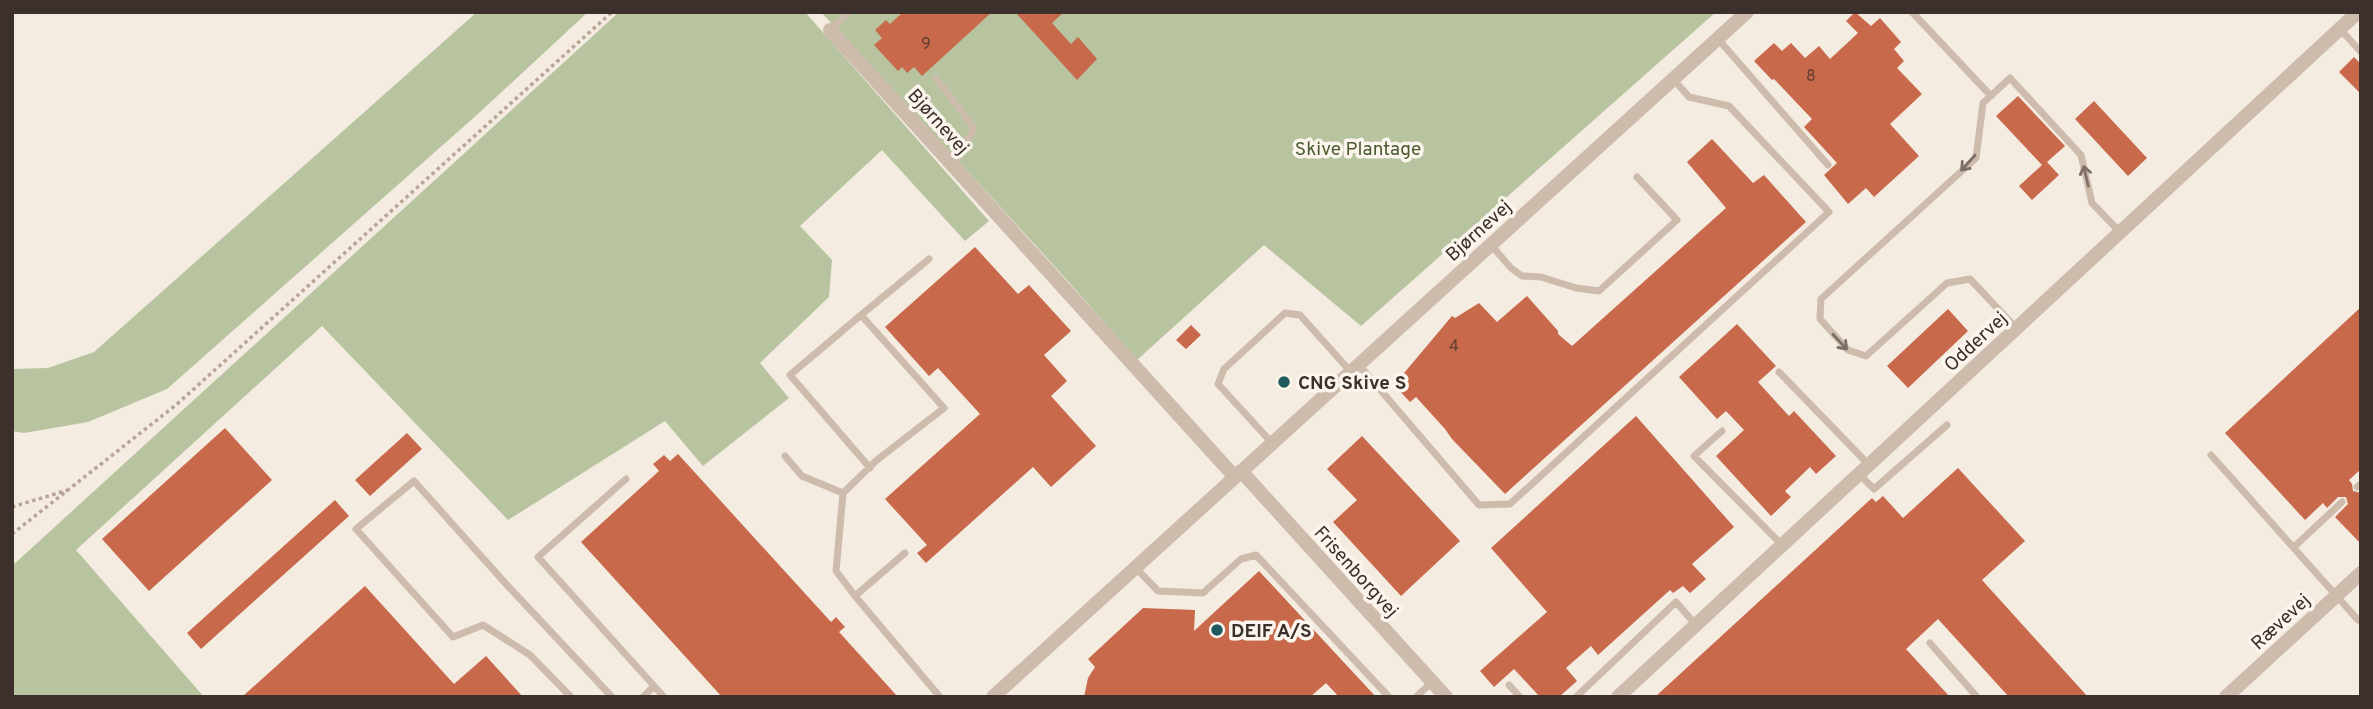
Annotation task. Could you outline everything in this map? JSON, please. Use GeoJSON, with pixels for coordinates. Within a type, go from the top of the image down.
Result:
{"type":"FeatureCollection","features":[{"type":"Feature","properties":{"kind":"street","name":"Bjørnevej"},"geometry":{"type":"LineString","coordinates":[[993,697],[1747,12]]}},
{"type":"Feature","properties":{"kind":"street","name":"Oddervej"},"geometry":{"type":"LineString","coordinates":[[1618,697],[2358,12]]}},
{"type":"Feature","properties":{"kind":"street","name":"Bjørnevej"},"geometry":{"type":"LineString","coordinates":[[830,30],[1237,474]]}},
{"type":"Feature","properties":{"kind":"street","name":"Frisenborgvej"},"geometry":{"type":"LineString","coordinates":[[1237,474],[1446,697]]}},
{"type":"Feature","properties":{"kind":"street","name":"Rævevej"},"geometry":{"type":"LineString","coordinates":[[2226,697],[2361,573]]}},
{"type":"Feature","properties":{"kind":"lane","name":"Bjørnevej"},"geometry":{"type":"LineString","coordinates":[[830,30],[849,12]]}},
{"type":"Feature","properties":{"kind":"lane"},"geometry":{"type":"LineString","coordinates":[[1912,12],[1991,96]]}},
{"type":"Feature","properties":{"kind":"lane"},"geometry":{"type":"LineString","coordinates":[[2340,29],[2361,52]]}},
{"type":"Feature","properties":{"kind":"lane"},"geometry":{"type":"LineString","coordinates":[[1717,39],[1828,165]]}},
{"type":"Feature","properties":{"kind":"lane"},"geometry":{"type":"LineString","coordinates":[[936,78],[974,128],[954,166]]}},
{"type":"Feature","properties":{"kind":"lane"},"geometry":{"type":"LineString","coordinates":[[2017,329],[1970,279],[1947,283],[1866,356],[1849,350],[1820,319],[1821,299],[1976,158],[1983,103],[2010,78],[2081,155],[2092,203],[2120,232]]}},
{"type":"Feature","properties":{"kind":"lane"},"geometry":{"type":"LineString","coordinates":[[1272,443],[1218,384],[1224,369],[1285,313],[1300,315],[1354,368],[1479,505],[1510,505],[1829,212],[1729,106],[1689,97],[1674,79]]}},
{"type":"Feature","properties":{"kind":"lane"},"geometry":{"type":"LineString","coordinates":[[1490,245],[1522,276],[1541,277],[1599,292],[1677,220],[1637,177]]}},
{"type":"Feature","properties":{"kind":"lane"},"geometry":{"type":"LineString","coordinates":[[870,467],[790,375],[929,259]]}},
{"type":"Feature","properties":{"kind":"lane"},"geometry":{"type":"LineString","coordinates":[[861,315],[944,408],[870,467],[843,493],[836,572],[940,697]]}},
{"type":"Feature","properties":{"kind":"lane"},"geometry":{"type":"LineString","coordinates":[[1779,372],[1864,470],[1874,489],[1947,425]]}},
{"type":"Feature","properties":{"kind":"lane"},"geometry":{"type":"LineString","coordinates":[[1722,431],[1694,456],[1782,545]]}},
{"type":"Feature","properties":{"kind":"lane"},"geometry":{"type":"LineString","coordinates":[[2211,454],[2360,621]]}},
{"type":"Feature","properties":{"kind":"lane"},"geometry":{"type":"LineString","coordinates":[[785,456],[802,476],[843,493]]}},
{"type":"Feature","properties":{"kind":"lane"},"geometry":{"type":"LineString","coordinates":[[626,479],[538,557],[664,697]]}},
{"type":"Feature","properties":{"kind":"lane"},"geometry":{"type":"LineString","coordinates":[[571,697],[530,654],[483,625],[453,637],[356,529],[414,481],[612,697]]}},
{"type":"Feature","properties":{"kind":"lane"},"geometry":{"type":"LineString","coordinates":[[2294,547],[2342,502]]}},
{"type":"Feature","properties":{"kind":"lane"},"geometry":{"type":"LineString","coordinates":[[855,596],[905,553]]}},
{"type":"Feature","properties":{"kind":"lane"},"geometry":{"type":"LineString","coordinates":[[1135,567],[1158,591],[1203,593],[1241,559],[1256,555],[1389,697]]}},
{"type":"Feature","properties":{"kind":"lane"},"geometry":{"type":"LineString","coordinates":[[1576,697],[1676,602],[1696,625]]}},
{"type":"Feature","properties":{"kind":"lane"},"geometry":{"type":"LineString","coordinates":[[1930,643],[1978,697]]}},
{"type":"Feature","properties":{"kind":"lane"},"geometry":{"type":"LineString","coordinates":[[1416,697],[1432,682]]}},
{"type":"Feature","properties":{"kind":"lane"},"geometry":{"type":"LineString","coordinates":[[1508,685],[1521,697]]}},
{"type":"Feature","properties":{"kind":"lane"},"geometry":{"type":"LineString","coordinates":[[643,697],[654,686]]}},
{"type":"Feature","properties":{"kind":"path"},"geometry":{"type":"LineString","coordinates":[[12,534],[176,405],[612,12]]}},
{"type":"Feature","properties":{"kind":"path"},"geometry":{"type":"LineString","coordinates":[[12,508],[70,490]]}},
{"type":"Feature","properties":{"kind":"green space"},"geometry":{"type":"Polygon","coordinates":[[[477,12],[588,12],[479,113],[167,389],[88,422],[24,433],[12,431],[12,369],[48,368],[94,352],[477,12]]]}},
{"type":"Feature","properties":{"kind":"green space"},"geometry":{"type":"Polygon","coordinates":[[[619,12],[805,12],[989,221],[965,241],[882,150],[800,226],[832,260],[829,297],[760,363],[789,398],[703,466],[665,421],[508,520],[322,326],[76,550],[204,697],[12,697],[12,566],[619,12]]]}},
{"type":"Feature","properties":{"kind":"green space","name":"Skive Plantage"},"geometry":{"type":"Polygon","coordinates":[[[821,12],[1716,12],[1361,326],[1264,245],[1137,360],[1020,228],[821,12]]]}},
{"type":"Feature","properties":{"kind":"building"},"geometry":{"type":"Polygon","coordinates":[[[903,12],[992,12],[922,76],[914,67],[907,73],[902,67],[898,71],[874,45],[882,38],[875,30],[886,20],[890,24],[903,12]]]}},
{"type":"Feature","properties":{"kind":"building"},"geometry":{"type":"Polygon","coordinates":[[[1015,12],[1064,12],[1052,23],[1071,44],[1078,37],[1097,59],[1077,80],[1015,12]]]}},
{"type":"Feature","properties":{"kind":"building"},"geometry":{"type":"Polygon","coordinates":[[[1855,12],[1871,26],[1880,18],[1901,42],[1894,49],[1904,61],[1897,68],[1922,94],[1890,124],[1919,156],[1874,197],[1866,188],[1848,204],[1824,175],[1837,163],[1804,127],[1812,119],[1754,61],[1774,43],[1782,51],[1791,43],[1805,58],[1819,46],[1830,59],[1858,33],[1846,21],[1855,12]]]}},
{"type":"Feature","properties":{"kind":"building"},"geometry":{"type":"Polygon","coordinates":[[[2354,57],[2361,64],[2361,94],[2339,72],[2354,57]]]}},
{"type":"Feature","properties":{"kind":"building"},"geometry":{"type":"Polygon","coordinates":[[[2018,96],[2065,146],[2047,162],[2059,175],[2032,200],[2019,186],[2042,165],[1996,116],[2018,96]]]}},
{"type":"Feature","properties":{"kind":"building"},"geometry":{"type":"Polygon","coordinates":[[[2094,101],[2147,158],[2128,176],[2075,119],[2094,101]]]}},
{"type":"Feature","properties":{"kind":"building"},"geometry":{"type":"Polygon","coordinates":[[[1712,139],[1753,183],[1764,175],[1806,222],[1505,494],[1416,397],[1410,402],[1394,385],[1452,316],[1455,318],[1479,303],[1497,322],[1527,296],[1558,334],[1572,346],[1726,208],[1687,162],[1712,139]]]}},
{"type":"Feature","properties":{"kind":"building"},"geometry":{"type":"Polygon","coordinates":[[[975,247],[1018,294],[1029,285],[1071,331],[1044,355],[1067,381],[1051,396],[1096,446],[1051,487],[1033,467],[926,563],[917,553],[927,545],[885,499],[980,414],[938,368],[929,376],[885,327],[975,247]]]}},
{"type":"Feature","properties":{"kind":"building"},"geometry":{"type":"Polygon","coordinates":[[[2361,307],[2361,469],[2349,480],[2353,491],[2361,493],[2361,544],[2335,517],[2348,504],[2346,497],[2338,497],[2327,508],[2323,503],[2305,520],[2225,433],[2361,307]]]}},
{"type":"Feature","properties":{"kind":"building"},"geometry":{"type":"Polygon","coordinates":[[[1948,309],[1968,331],[1908,388],[1887,366],[1948,309]]]}},
{"type":"Feature","properties":{"kind":"building"},"geometry":{"type":"Polygon","coordinates":[[[1737,324],[1776,366],[1758,382],[1789,416],[1794,411],[1836,456],[1816,474],[1810,467],[1785,491],[1791,497],[1771,516],[1716,456],[1744,430],[1726,411],[1717,419],[1679,377],[1737,324]]]}},
{"type":"Feature","properties":{"kind":"building"},"geometry":{"type":"Polygon","coordinates":[[[1191,325],[1201,335],[1186,349],[1176,340],[1191,325]]]}},
{"type":"Feature","properties":{"kind":"building"},"geometry":{"type":"Polygon","coordinates":[[[1636,416],[1734,527],[1692,564],[1706,579],[1690,593],[1683,586],[1673,593],[1670,590],[1598,655],[1591,646],[1566,668],[1577,681],[1559,697],[1540,697],[1514,669],[1494,687],[1480,671],[1547,612],[1491,548],[1636,416]]]}},
{"type":"Feature","properties":{"kind":"building"},"geometry":{"type":"Polygon","coordinates":[[[225,428],[272,480],[149,591],[102,539],[225,428]]]}},
{"type":"Feature","properties":{"kind":"building"},"geometry":{"type":"Polygon","coordinates":[[[407,433],[422,449],[370,496],[355,480],[407,433]]]}},
{"type":"Feature","properties":{"kind":"building"},"geometry":{"type":"Polygon","coordinates":[[[1362,436],[1460,541],[1401,596],[1333,522],[1357,500],[1327,469],[1362,436]]]}},
{"type":"Feature","properties":{"kind":"building"},"geometry":{"type":"Polygon","coordinates":[[[678,454],[831,622],[836,617],[845,627],[839,632],[898,697],[722,697],[581,542],[659,471],[653,464],[664,455],[670,461],[678,454]]]}},
{"type":"Feature","properties":{"kind":"building"},"geometry":{"type":"Polygon","coordinates":[[[1958,468],[2025,541],[1982,580],[2088,697],[2009,697],[1938,619],[1906,649],[1950,697],[1655,697],[1872,498],[1876,502],[1883,496],[1903,518],[1958,468]]]}},
{"type":"Feature","properties":{"kind":"building"},"geometry":{"type":"Polygon","coordinates":[[[335,500],[349,516],[201,649],[187,633],[335,500]]]}},
{"type":"Feature","properties":{"kind":"building","name":"DEIF A/S"},"geometry":{"type":"Polygon","coordinates":[[[1259,571],[1376,697],[1339,697],[1326,683],[1310,697],[1084,697],[1088,678],[1095,667],[1088,659],[1143,608],[1195,610],[1194,631],[1259,571]]]}},
{"type":"Feature","properties":{"kind":"building"},"geometry":{"type":"Polygon","coordinates":[[[365,586],[454,684],[486,656],[523,697],[242,697],[365,586]]]}},
{"type":"Feature","properties":{"kind":"place","name":"CNG Skive S"},"geometry":{"type":"Point","coordinates":[1284,382]}},
{"type":"Feature","properties":{"kind":"place","name":"DEIF A/S"},"geometry":{"type":"Point","coordinates":[1217,630]}}]}
